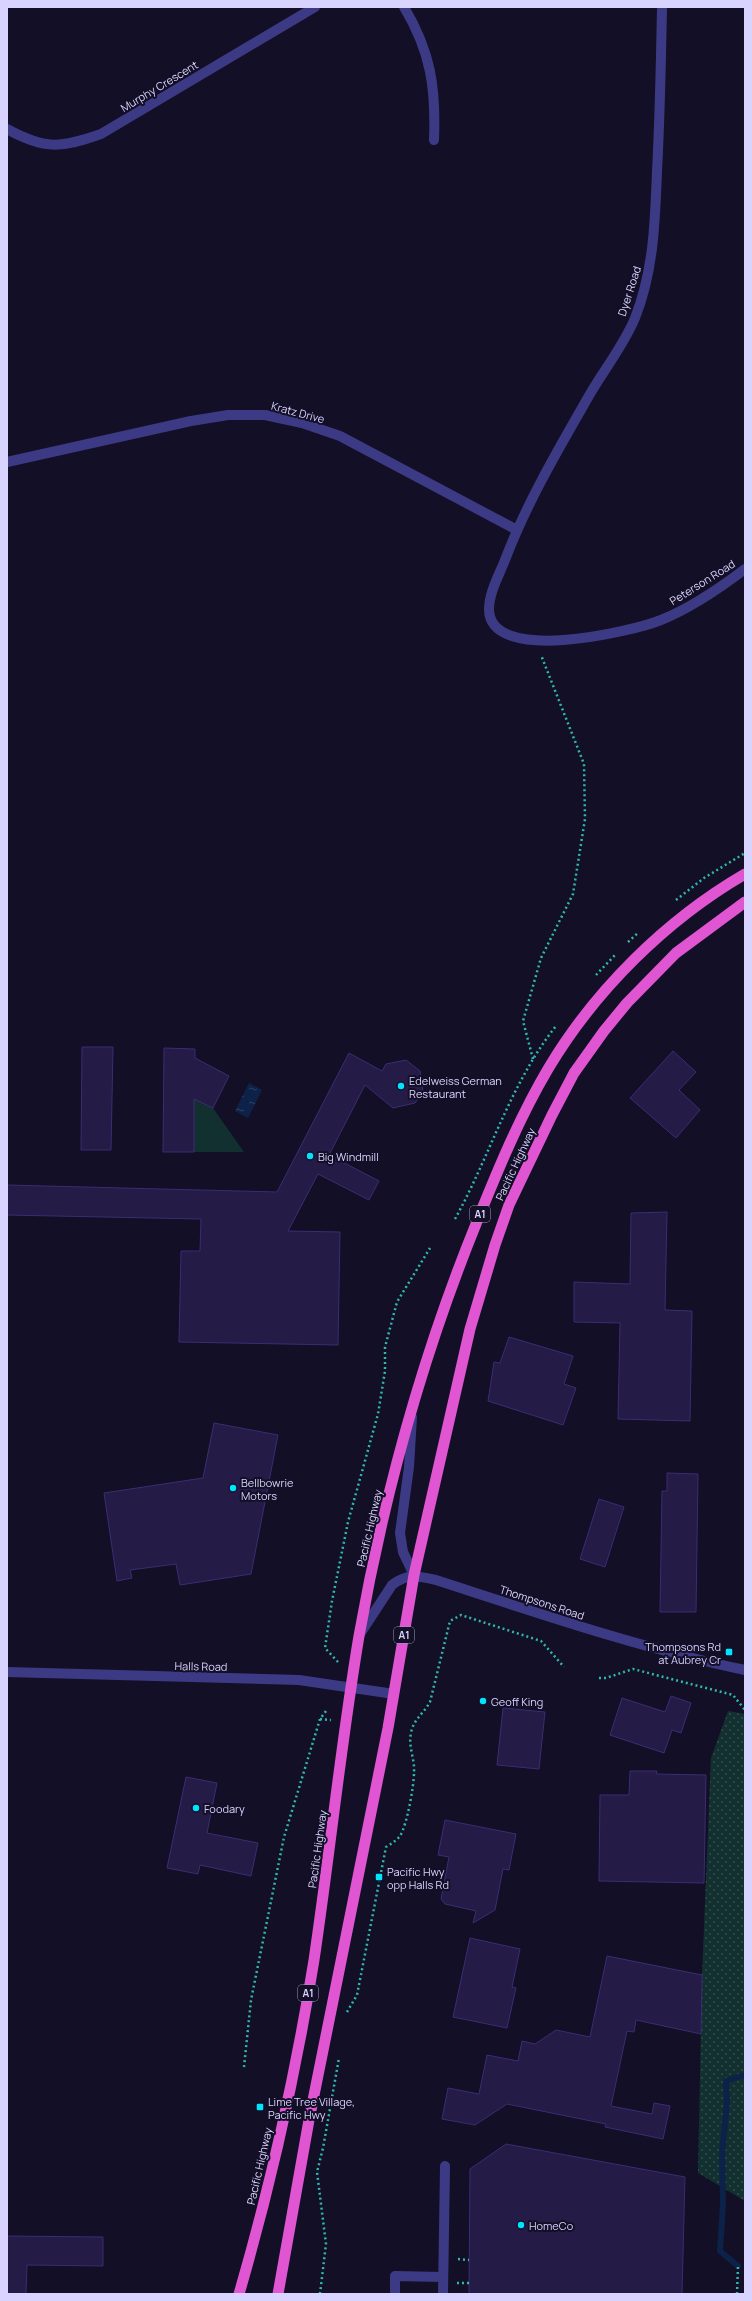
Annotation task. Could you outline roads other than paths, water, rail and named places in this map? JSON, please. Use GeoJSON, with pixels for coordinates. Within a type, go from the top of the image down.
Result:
{"type":"FeatureCollection","features":[{"type":"Feature","properties":{"kind":"highway","name":"Pacific Highway"},"geometry":{"type":"LineString","coordinates":[[239,2294],[266,2200],[294,2068],[313,1964],[359,1636],[374,1559],[412,1406],[432,1340],[463,1254],[511,1140],[548,1069],[589,1010],[641,953],[690,910],[745,874]]}},
{"type":"Feature","properties":{"kind":"highway","name":"Pacific Highway"},"geometry":{"type":"LineString","coordinates":[[278,2294],[311,2112],[394,1694],[414,1575],[470,1329],[483,1283],[509,1205],[545,1129],[574,1073],[627,1002],[676,953],[745,902]]}},
{"type":"Feature","properties":{"kind":"street","name":"Murphy Crescent"},"geometry":{"type":"LineString","coordinates":[[7,129],[25,139],[52,146],[76,143],[101,134],[315,7]]}},
{"type":"Feature","properties":{"kind":"street"},"geometry":{"type":"LineString","coordinates":[[404,7],[415,26],[426,52],[433,80],[435,104],[434,140]]}},
{"type":"Feature","properties":{"kind":"street","name":"Dyer Road"},"geometry":{"type":"LineString","coordinates":[[517,530],[567,434],[634,319],[649,275],[654,230],[662,7]]}},
{"type":"Feature","properties":{"kind":"street","name":"Kratz Drive"},"geometry":{"type":"LineString","coordinates":[[7,462],[191,421],[228,415],[265,415],[302,423],[340,436],[517,530]]}},
{"type":"Feature","properties":{"kind":"street","name":"Peterson Road"},"geometry":{"type":"LineString","coordinates":[[517,530],[490,599],[490,621],[497,630],[507,635],[534,640],[595,637],[628,630],[662,620],[694,604],[745,569]]}},
{"type":"Feature","properties":{"kind":"street","name":"Pacific Highway"},"geometry":{"type":"LineString","coordinates":[[412,1406],[409,1467],[400,1533],[403,1552],[414,1575]]}},
{"type":"Feature","properties":{"kind":"street"},"geometry":{"type":"LineString","coordinates":[[359,1636],[392,1585],[398,1580],[414,1575]]}},
{"type":"Feature","properties":{"kind":"street","name":"Thompsons Road"},"geometry":{"type":"LineString","coordinates":[[414,1575],[436,1580],[595,1632],[688,1658],[745,1670]]}},
{"type":"Feature","properties":{"kind":"street","name":"Halls Road"},"geometry":{"type":"LineString","coordinates":[[7,1672],[299,1680],[394,1694]]}},
{"type":"Feature","properties":{"kind":"street"},"geometry":{"type":"LineString","coordinates":[[443,2294],[445,2166]]}},
{"type":"Feature","properties":{"kind":"street"},"geometry":{"type":"LineString","coordinates":[[395,2294],[395,2276],[443,2277]]}},
{"type":"Feature","properties":{"kind":"water"},"geometry":{"type":"Polygon","coordinates":[[[249,1083],[262,1090],[248,1118],[235,1111],[249,1083]]]}},
{"type":"Feature","properties":{"kind":"waterway"},"geometry":{"type":"LineString","coordinates":[[738,2266],[720,2251],[723,2204],[722,2154],[727,2102],[726,2081],[745,2075]]}},
{"type":"Feature","properties":{"kind":"place","name":"Edelweiss German Restaurant"},"geometry":{"type":"Point","coordinates":[401,1086]}},
{"type":"Feature","properties":{"kind":"place","name":"Big Windmill"},"geometry":{"type":"Point","coordinates":[310,1156]}},
{"type":"Feature","properties":{"kind":"place","name":"Bellbowrie Motors"},"geometry":{"type":"Point","coordinates":[233,1488]}},
{"type":"Feature","properties":{"kind":"place","name":"Thompsons Rd at Aubrey Cr"},"geometry":{"type":"Point","coordinates":[729,1652]}},
{"type":"Feature","properties":{"kind":"place","name":"Geoff King"},"geometry":{"type":"Point","coordinates":[483,1701]}},
{"type":"Feature","properties":{"kind":"place","name":"Foodary"},"geometry":{"type":"Point","coordinates":[196,1808]}},
{"type":"Feature","properties":{"kind":"place","name":"Pacific Hwy opp Halls Rd"},"geometry":{"type":"Point","coordinates":[379,1877]}},
{"type":"Feature","properties":{"kind":"place","name":"Lime Tree Village, Pacific Hwy"},"geometry":{"type":"Point","coordinates":[260,2107]}},
{"type":"Feature","properties":{"kind":"place","name":"HomeCo"},"geometry":{"type":"Point","coordinates":[521,2225]}}]}
